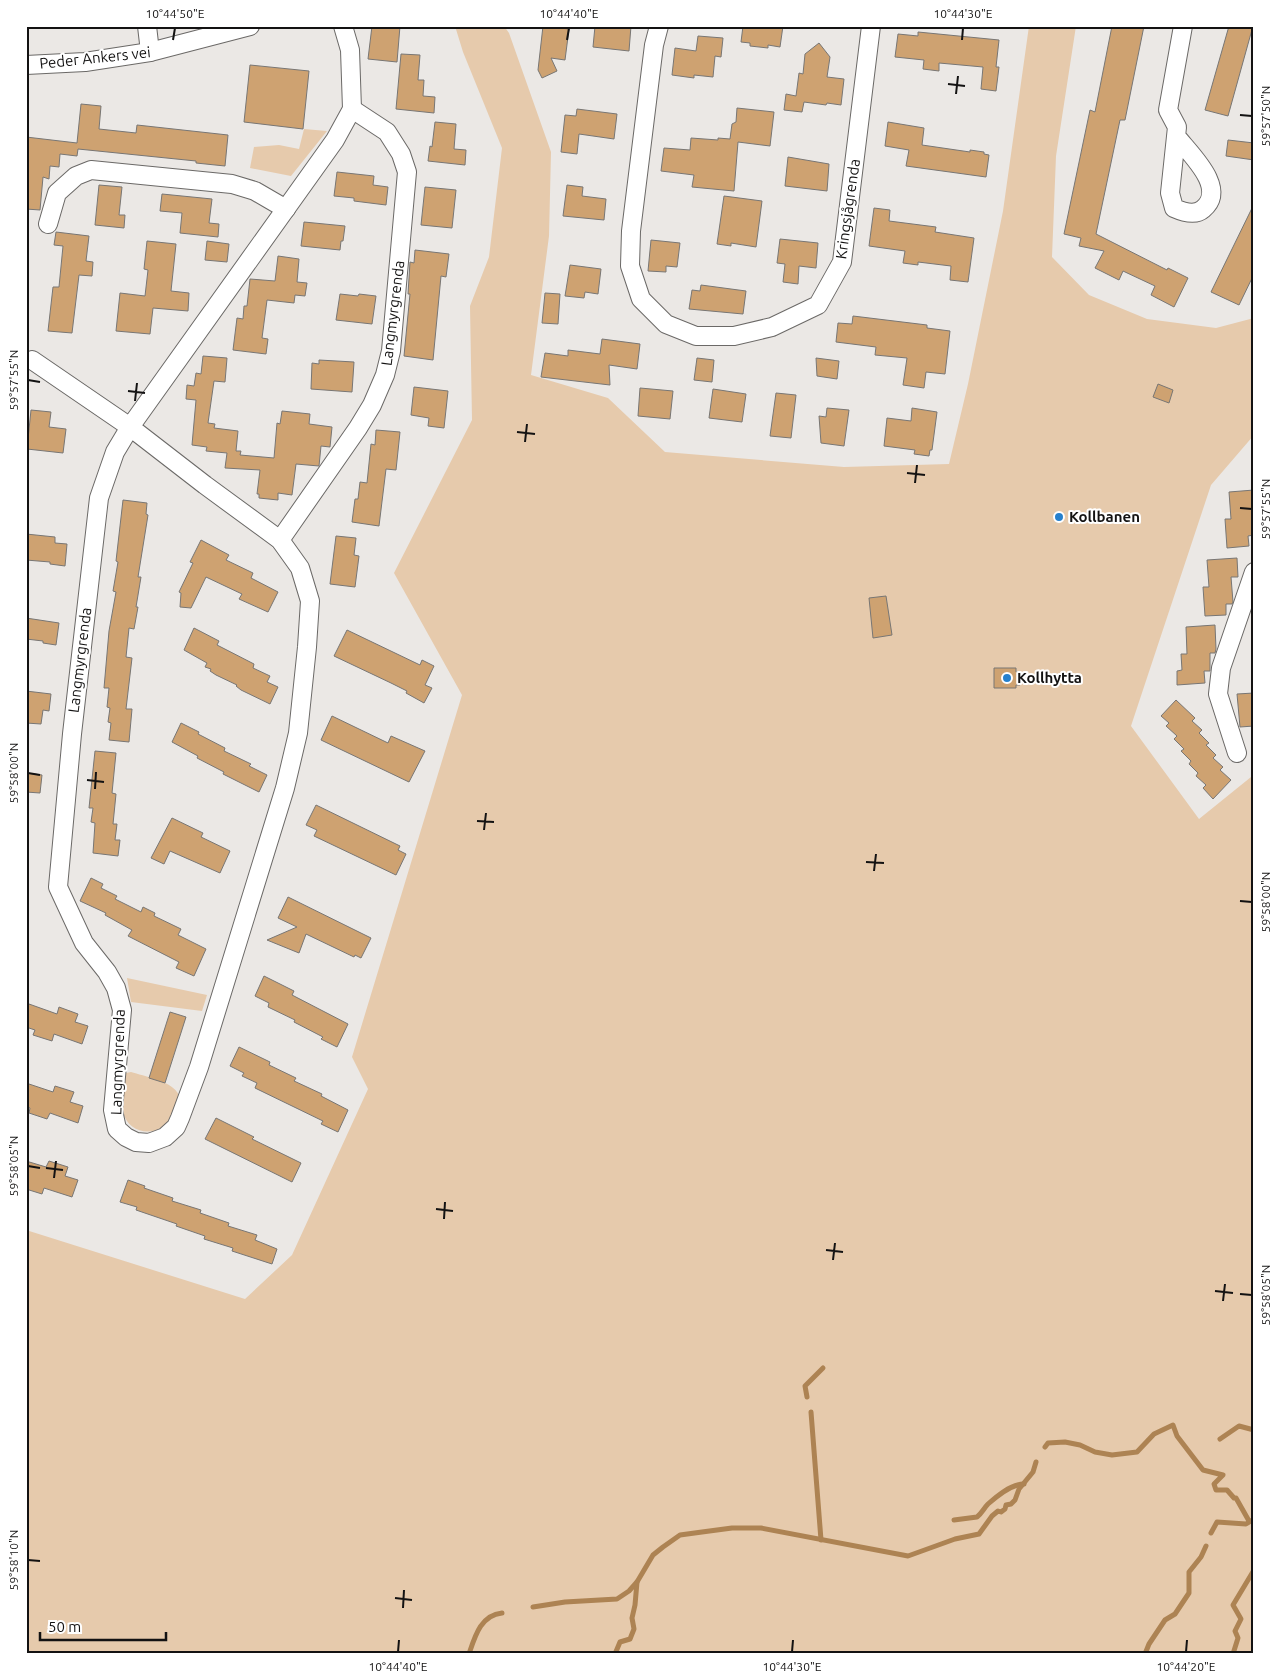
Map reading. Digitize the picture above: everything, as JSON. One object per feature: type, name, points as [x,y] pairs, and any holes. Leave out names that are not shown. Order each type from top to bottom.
[{"type":"street","points":[[147,26],[150,52]]},
{"type":"street","name":"Peder Ankers vei","points":[[26,65],[85,62],[150,52],[250,26]]},
{"type":"street","points":[[343,26],[350,50],[352,109]]},
{"type":"street","name":"Kringsjågrenda","points":[[659,26],[654,45],[631,230],[630,266],[640,299],[666,324],[696,336],[734,336],[772,326],[818,305],[842,262],[871,26]]},
{"type":"street","points":[[1176,136],[1177,127],[1168,110],[1183,26]]},
{"type":"street","name":"Langmyrgrenda","points":[[32,360],[130,428],[205,486],[280,540],[300,568],[310,601],[298,733],[285,788],[199,1067],[176,1127],[158,1141],[149,1144],[136,1142],[126,1137],[117,1129],[112,1110],[122,1010],[116,988],[107,972],[84,943],[58,887],[72,734],[99,498],[115,452],[130,428],[335,140],[352,109],[387,132],[401,154],[406,172],[391,351],[385,375],[372,405],[280,540]]},
{"type":"street","points":[[48,224],[56,193],[76,176],[91,170],[232,184],[255,191],[286,209]]},
{"type":"street","points":[[1237,753],[1218,694],[1221,668],[1254,572]]},
{"type":"shaded area","points":[[455,26],[504,26],[509,33],[551,152],[549,236],[531,375],[608,398],[665,452],[844,467],[949,464],[968,384],[1003,211],[1029,26],[1076,26],[1056,156],[1052,257],[1089,295],[1147,319],[1216,328],[1254,318],[1254,435],[1211,485],[1131,726],[1199,819],[1251,777],[1254,778],[1254,1654],[26,1654],[26,1230],[245,1299],[292,1255],[368,1089],[352,1057],[462,695],[394,573],[472,420],[470,306],[489,257],[502,148],[463,52]]},
{"type":"shaded area","points":[[304,129],[327,131],[291,176],[250,168],[254,147],[279,145],[299,149]]},
{"type":"shaded area","points":[[127,978],[207,995],[202,1011],[131,1002]]},
{"type":"shaded area","points":[[131,1072],[163,1082],[174,1088],[178,1093],[173,1113],[163,1127],[151,1131],[139,1130],[133,1127],[125,1118],[122,1107],[123,1092],[126,1073]]},
{"type":"building","points":[[372,26],[400,26],[397,62],[368,59]]},
{"type":"building","points":[[543,26],[569,29],[565,60],[551,58],[557,71],[542,78],[538,70]]},
{"type":"building","points":[[595,26],[631,26],[629,51],[593,47]]},
{"type":"building","points":[[743,26],[783,26],[780,47],[768,45],[768,48],[750,46],[750,43],[741,42]]},
{"type":"building","points":[[1112,26],[1144,26],[1125,120],[1120,120],[1096,234],[1167,270],[1168,268],[1188,278],[1174,307],[1151,295],[1155,286],[1123,271],[1119,280],[1095,268],[1104,251],[1079,246],[1081,238],[1064,234],[1090,110],[1095,112]]},
{"type":"building","points":[[1229,26],[1253,26],[1228,116],[1205,110]]},
{"type":"building","points":[[918,32],[999,40],[996,67],[999,67],[996,91],[981,89],[983,67],[939,63],[939,71],[923,69],[924,60],[895,57],[898,34],[918,36]]},
{"type":"building","points":[[698,36],[723,38],[721,57],[715,56],[713,77],[694,75],[694,78],[672,75],[675,48],[696,51]]},
{"type":"building","points":[[819,43],[830,57],[827,77],[844,79],[841,105],[804,102],[802,112],[784,110],[786,94],[796,96],[799,73],[803,74],[805,54]]},
{"type":"building","points":[[401,54],[420,55],[418,80],[424,80],[423,96],[435,97],[434,113],[396,109]]},
{"type":"building","points":[[250,65],[309,71],[303,129],[244,122]]},
{"type":"building","points":[[81,104],[101,106],[99,129],[136,133],[137,125],[228,135],[225,166],[196,163],[196,161],[78,149],[77,156],[60,154],[59,167],[50,166],[49,179],[43,177],[40,210],[26,209],[28,173],[26,172],[26,137],[77,143]]},
{"type":"building","points":[[737,108],[774,112],[770,146],[738,142],[734,191],[692,187],[694,175],[661,171],[664,148],[690,150],[691,138],[730,139],[732,124],[736,122]]},
{"type":"building","points":[[577,109],[617,114],[614,139],[579,134],[577,154],[561,152],[565,115],[576,116]]},
{"type":"building","points":[[435,122],[456,124],[454,149],[466,150],[465,165],[428,161]]},
{"type":"building","points":[[888,122],[924,128],[922,145],[970,152],[970,150],[984,152],[984,154],[989,155],[986,177],[906,166],[909,150],[885,146]]},
{"type":"building","points":[[1228,140],[1254,143],[1254,160],[1226,156]]},
{"type":"building","points":[[788,157],[829,164],[827,191],[785,186]]},
{"type":"building","points":[[337,172],[374,176],[373,185],[388,187],[386,205],[354,201],[354,198],[334,196]]},
{"type":"building","points":[[99,185],[122,187],[119,215],[125,215],[124,228],[95,225]]},
{"type":"building","points":[[567,185],[583,187],[582,196],[606,199],[604,220],[563,216]]},
{"type":"building","points":[[425,187],[456,190],[452,228],[421,225]]},
{"type":"building","points":[[162,194],[212,199],[209,223],[219,224],[218,237],[180,233],[182,213],[160,211]]},
{"type":"building","points":[[724,196],[762,201],[756,247],[731,243],[731,246],[717,244]]},
{"type":"building","points":[[1254,204],[1254,274],[1239,305],[1211,292]]},
{"type":"building","points":[[874,208],[890,210],[889,221],[936,227],[935,232],[974,238],[968,282],[950,280],[951,266],[918,262],[918,265],[903,263],[905,251],[869,246]]},
{"type":"building","points":[[304,222],[345,226],[340,250],[301,246]]},
{"type":"building","points":[[56,232],[89,236],[86,261],[93,262],[92,276],[79,275],[72,333],[48,331],[53,287],[59,287],[63,246],[54,245]]},
{"type":"building","points":[[780,239],[818,243],[816,268],[799,266],[798,284],[783,282],[785,264],[777,263]]},
{"type":"building","points":[[651,240],[680,243],[677,267],[666,266],[666,272],[648,271]]},
{"type":"building","points":[[147,241],[176,244],[171,291],[189,293],[188,311],[153,308],[150,334],[116,331],[120,293],[145,296],[148,270],[144,269]]},
{"type":"building","points":[[207,241],[229,244],[227,262],[205,260]]},
{"type":"building","points":[[415,250],[449,254],[446,277],[441,276],[433,360],[404,356],[410,294],[408,294],[410,262],[414,263]]},
{"type":"building","points":[[278,256],[299,259],[297,282],[307,283],[305,296],[295,295],[294,303],[267,300],[262,338],[268,339],[266,354],[233,350],[237,318],[243,319],[244,306],[247,306],[250,279],[275,281]]},
{"type":"building","points":[[570,265],[601,269],[598,294],[585,292],[584,298],[565,296]]},
{"type":"building","points":[[701,285],[746,291],[743,314],[689,309],[692,290],[700,291]]},
{"type":"building","points":[[545,293],[560,294],[558,324],[542,323]]},
{"type":"building","points":[[340,294],[376,296],[372,324],[336,320]]},
{"type":"building","points":[[853,316],[927,325],[927,328],[950,331],[945,374],[926,372],[924,388],[903,385],[907,358],[875,355],[876,347],[836,342],[838,323],[852,324]]},
{"type":"building","points":[[602,339],[640,344],[637,369],[609,365],[610,385],[541,377],[545,353],[568,356],[568,350],[600,354]]},
{"type":"building","points":[[203,356],[227,358],[225,382],[214,381],[208,423],[215,424],[214,428],[238,431],[236,451],[241,451],[240,455],[274,458],[277,423],[280,424],[282,411],[310,414],[309,424],[332,427],[330,447],[321,446],[319,466],[296,464],[292,495],[278,493],[278,500],[259,498],[259,494],[257,494],[260,470],[225,468],[227,453],[206,451],[207,447],[192,445],[196,400],[186,399],[187,385],[194,386],[196,373],[201,374]]},
{"type":"building","points":[[697,358],[714,360],[712,382],[694,380]]},
{"type":"building","points":[[816,358],[839,361],[837,379],[817,376]]},
{"type":"building","points":[[319,360],[354,362],[352,392],[311,389],[312,363],[319,364]]},
{"type":"building","points":[[1158,384],[1173,390],[1169,403],[1153,397]]},
{"type":"building","points":[[414,387],[448,391],[444,428],[428,426],[429,418],[411,415]]},
{"type":"building","points":[[640,388],[673,391],[670,419],[638,416]]},
{"type":"building","points":[[713,389],[746,394],[742,422],[709,418]]},
{"type":"building","points":[[776,393],[796,395],[791,438],[770,436]]},
{"type":"building","points":[[827,408],[849,410],[844,446],[821,443],[819,416],[826,417]]},
{"type":"building","points":[[912,408],[937,412],[932,450],[930,450],[929,456],[914,454],[915,450],[884,446],[887,418],[911,421]]},
{"type":"building","points":[[31,410],[51,412],[49,427],[66,429],[63,453],[27,449]]},
{"type":"building","points":[[376,430],[400,432],[396,470],[386,469],[379,526],[352,522],[355,499],[358,499],[360,482],[367,483],[371,444],[375,445]]},
{"type":"building","points":[[1254,490],[1254,535],[1248,536],[1249,546],[1227,548],[1225,519],[1231,519],[1229,492]]},
{"type":"building","points":[[123,500],[147,503],[146,514],[148,515],[138,577],[141,577],[136,607],[138,607],[134,629],[129,628],[126,657],[132,658],[126,709],[132,709],[129,742],[109,740],[111,723],[108,722],[110,708],[107,707],[109,688],[104,688],[109,631],[116,592],[113,591],[118,562],[116,561]]},
{"type":"building","points":[[26,534],[55,537],[55,543],[67,544],[65,566],[50,564],[50,562],[26,560]]},
{"type":"building","points":[[336,536],[356,538],[354,555],[359,556],[355,587],[330,584]]},
{"type":"building","points":[[201,540],[229,555],[226,560],[253,573],[251,578],[278,592],[268,612],[239,599],[242,594],[206,577],[191,608],[180,607],[181,593],[179,592],[193,563],[190,562]]},
{"type":"building","points":[[1237,558],[1238,577],[1231,577],[1233,602],[1232,604],[1226,604],[1226,615],[1205,616],[1203,587],[1209,587],[1207,560]]},
{"type":"building","points":[[886,596],[892,635],[873,638],[869,598]]},
{"type":"building","points":[[26,618],[59,623],[56,645],[26,639]]},
{"type":"building","points":[[1215,625],[1216,649],[1215,653],[1210,653],[1210,671],[1204,671],[1205,683],[1177,685],[1177,671],[1182,670],[1181,654],[1187,654],[1186,627]]},
{"type":"building","points":[[194,628],[219,641],[217,645],[254,664],[253,668],[270,676],[267,682],[278,687],[270,704],[216,675],[210,671],[211,669],[205,667],[207,663],[184,650]]},
{"type":"building","points":[[347,630],[420,665],[422,660],[434,666],[425,685],[432,688],[424,703],[406,693],[407,691],[334,656]]},
{"type":"building","name":"Kollhytta","points":[[994,668],[1016,668],[1016,672],[1020,672],[1020,685],[1016,685],[1016,688],[994,688]]},
{"type":"building","points":[[26,691],[51,694],[49,711],[43,710],[41,724],[26,723]]},
{"type":"building","points":[[1254,693],[1254,726],[1240,727],[1237,694]]},
{"type":"building","points":[[1176,700],[1195,718],[1192,721],[1202,730],[1199,733],[1209,743],[1206,745],[1216,755],[1213,758],[1223,767],[1220,770],[1231,780],[1213,799],[1203,788],[1206,785],[1196,776],[1198,773],[1189,764],[1191,761],[1181,751],[1184,749],[1174,739],[1177,736],[1166,726],[1169,723],[1161,716]]},
{"type":"building","points":[[332,716],[388,743],[391,736],[425,751],[409,782],[321,740]]},
{"type":"building","points":[[181,723],[225,748],[224,751],[251,764],[249,766],[267,775],[259,792],[223,774],[224,772],[172,742]]},
{"type":"building","points":[[95,751],[116,753],[112,793],[116,794],[113,824],[117,824],[115,840],[120,840],[118,856],[93,853],[95,823],[91,822],[93,808],[89,808]]},
{"type":"building","points":[[26,773],[42,775],[40,793],[26,792]]},
{"type":"building","points":[[316,805],[400,846],[398,850],[406,854],[396,875],[314,836],[317,830],[306,825]]},
{"type":"building","points":[[172,818],[203,833],[201,837],[230,851],[220,873],[170,851],[164,864],[151,858]]},
{"type":"building","points":[[91,878],[103,884],[101,888],[117,896],[115,899],[141,912],[143,907],[155,913],[154,916],[181,929],[178,935],[206,949],[194,976],[176,968],[179,962],[128,936],[132,930],[105,915],[106,913],[80,901]]},
{"type":"building","points":[[288,897],[371,938],[361,958],[355,955],[354,957],[306,934],[299,953],[267,940],[297,927],[278,918]]},
{"type":"building","points":[[264,976],[294,991],[292,995],[348,1024],[337,1047],[321,1039],[323,1037],[294,1022],[295,1020],[268,1007],[269,1003],[255,996]]},
{"type":"building","points":[[29,1004],[57,1014],[59,1007],[78,1014],[75,1022],[88,1026],[82,1044],[54,1034],[52,1041],[33,1035],[35,1030],[26,1027],[26,1011]]},
{"type":"building","points":[[170,1012],[186,1017],[165,1083],[149,1078]]},
{"type":"building","points":[[239,1047],[270,1062],[269,1065],[296,1078],[294,1081],[322,1094],[321,1096],[348,1110],[338,1132],[321,1124],[323,1121],[255,1088],[257,1083],[242,1076],[244,1073],[230,1066]]},
{"type":"building","points":[[26,1083],[53,1092],[55,1086],[74,1092],[70,1102],[83,1106],[78,1123],[50,1113],[47,1119],[29,1113],[30,1108],[26,1106]]},
{"type":"building","points":[[216,1118],[254,1137],[252,1139],[301,1163],[292,1182],[205,1139]]},
{"type":"building","points":[[26,1161],[46,1167],[49,1161],[68,1167],[65,1176],[78,1180],[72,1197],[44,1188],[42,1194],[26,1189]]},
{"type":"building","points":[[128,1180],[173,1198],[172,1201],[201,1210],[200,1213],[229,1223],[228,1226],[257,1235],[255,1240],[277,1249],[272,1264],[232,1251],[233,1248],[204,1239],[205,1236],[136,1210],[137,1207],[120,1202]]},
{"type":"waterway","points":[[807,1397],[805,1386],[823,1368]]},
{"type":"waterway","points":[[811,1412],[821,1540]]},
{"type":"waterway","points":[[1045,1447],[1048,1443],[1065,1442],[1080,1445],[1095,1452],[1112,1455],[1137,1452],[1154,1434],[1173,1425],[1177,1436],[1203,1470],[1223,1475],[1214,1484],[1216,1490],[1227,1490],[1236,1498],[1249,1521]]},
{"type":"waterway","points":[[1220,1439],[1239,1426],[1254,1430]]},
{"type":"waterway","points":[[533,1607],[565,1602],[617,1599],[629,1591],[637,1582],[653,1555],[663,1547],[680,1535],[702,1532],[732,1528],[761,1528],[908,1556],[955,1539],[979,1534],[992,1516],[998,1511],[1001,1512],[1005,1509],[1006,1505],[1011,1504],[1015,1500],[1019,1489],[1033,1472],[1036,1462]]},
{"type":"waterway","points":[[954,1520],[977,1517],[1000,1494],[1009,1488],[1024,1484]]},
{"type":"waterway","points":[[1211,1533],[1217,1522],[1246,1524],[1254,1519]]},
{"type":"waterway","points":[[1145,1654],[1149,1644],[1165,1620],[1175,1614],[1189,1593],[1189,1572],[1201,1557],[1206,1546]]},
{"type":"waterway","points":[[1233,1654],[1238,1638],[1235,1631],[1241,1619],[1233,1605],[1254,1570]]},
{"type":"waterway","points":[[615,1654],[620,1642],[630,1639],[634,1629],[632,1618],[637,1582]]},
{"type":"waterway","points":[[469,1654],[484,1622],[502,1613]]},
{"type":"place","name":"Kollbanen","points":[[1059,517]]},
{"type":"place","name":"Kollhytta","points":[[1007,678]]}]
